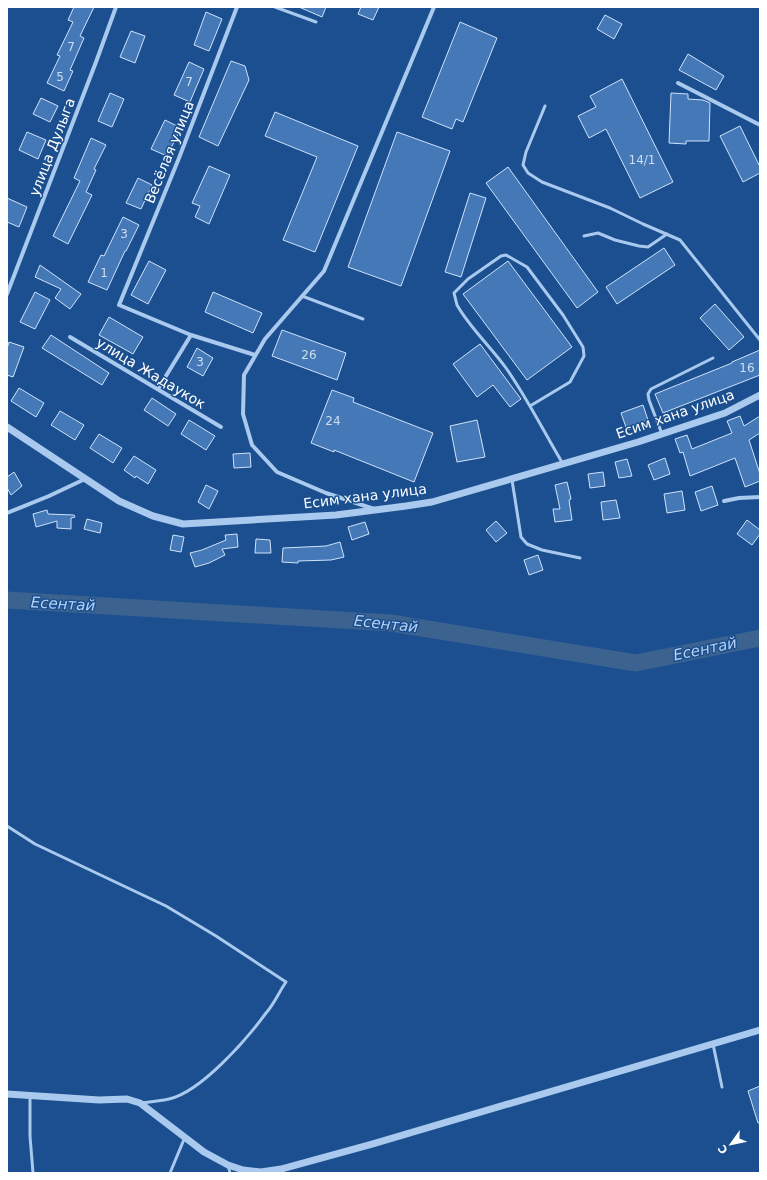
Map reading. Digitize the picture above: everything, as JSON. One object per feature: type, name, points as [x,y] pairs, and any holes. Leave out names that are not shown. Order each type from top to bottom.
[{"type":"street","name":"улица Дулыга","points":[[7,294],[116,7]]},
{"type":"street","name":"Весёлая улица","points":[[192,335],[118,305],[179,158],[237,7]]},
{"type":"street","points":[[377,510],[326,493],[277,472],[252,445],[244,414],[244,375],[265,339],[324,271],[434,7]]},
{"type":"street","points":[[678,83],[760,125]]},
{"type":"street","points":[[158,390],[192,335],[255,355]]},
{"type":"street","name":"улица Жадаукок","points":[[70,337],[221,427]]},
{"type":"street","name":"Есим хана улица","points":[[7,427],[119,501],[152,516],[183,524],[336,515],[432,502],[662,434],[725,413],[760,395]]},
{"type":"street","points":[[7,513],[85,479]]},
{"type":"street","points":[[724,501],[739,498],[760,497]]},
{"type":"street","points":[[7,1094],[99,1100],[127,1099],[140,1103],[204,1152],[228,1165],[243,1170],[261,1172],[281,1169],[760,1030]]},
{"type":"lane","points":[[275,7],[316,22]]},
{"type":"lane","points":[[545,106],[526,152],[522,166],[528,173],[542,182],[610,208],[680,240],[760,340]]},
{"type":"lane","points":[[584,236],[598,233],[615,240],[648,247],[666,234]]},
{"type":"lane","points":[[530,406],[570,382],[584,356],[583,347],[563,315],[527,267],[506,255],[501,256],[468,279],[454,293],[457,305],[505,366],[563,464]]},
{"type":"lane","points":[[302,296],[363,320]]},
{"type":"lane","points":[[662,434],[648,394],[651,390],[713,358]]},
{"type":"lane","points":[[512,479],[521,537],[527,544],[542,550],[580,558]]},
{"type":"lane","points":[[7,826],[35,844],[166,906],[216,936],[286,982],[267,1012],[238,1048],[209,1075],[187,1091],[170,1099],[140,1103]]},
{"type":"lane","points":[[713,1044],[722,1087]]},
{"type":"lane","points":[[30,1095],[30,1136],[33,1173]]},
{"type":"lane","points":[[170,1173],[185,1137]]},
{"type":"lane","points":[[228,1165],[230,1173]]},
{"type":"building","points":[[74,7],[94,7],[80,36],[84,38],[70,70],[73,71],[64,91],[47,83],[60,56],[57,55],[73,22],[68,20]]},
{"type":"building","points":[[299,7],[326,7],[322,17]]},
{"type":"building","points":[[361,7],[379,7],[373,20],[358,14]]},
{"type":"building","points":[[206,12],[222,19],[209,51],[194,45]]},
{"type":"building","points":[[605,15],[622,24],[614,39],[597,29]]},
{"type":"building","points":[[460,22],[497,38],[463,122],[456,119],[452,129],[422,117]]},
{"type":"building","points":[[131,31],[145,36],[135,63],[120,57]]},
{"type":"building","points":[[688,54],[724,76],[716,90],[679,70]]},
{"type":"building","points":[[231,61],[245,66],[249,80],[218,146],[199,137]]},
{"type":"building","points":[[189,62],[204,69],[190,102],[174,95]]},
{"type":"building","points":[[622,79],[673,182],[640,198],[606,129],[589,138],[578,116],[596,107],[590,96]]},
{"type":"building","points":[[110,93],[124,99],[112,127],[98,121]]},
{"type":"building","points":[[671,93],[688,94],[688,99],[703,100],[710,103],[709,141],[686,141],[686,144],[669,143]]},
{"type":"building","points":[[41,98],[58,106],[50,122],[33,114]]},
{"type":"building","points":[[275,112],[358,146],[315,252],[283,240],[317,157],[265,136]]},
{"type":"building","points":[[165,120],[181,128],[167,156],[151,149]]},
{"type":"building","points":[[740,126],[760,167],[760,173],[743,182],[720,136]]},
{"type":"building","points":[[27,132],[46,140],[38,159],[19,150]]},
{"type":"building","points":[[397,132],[450,151],[401,286],[348,267]]},
{"type":"building","points":[[91,138],[106,145],[94,169],[96,170],[86,192],[92,195],[68,244],[53,236],[80,181],[74,178]]},
{"type":"building","points":[[209,166],[230,175],[209,224],[195,217],[200,206],[192,203]]},
{"type":"building","points":[[508,167],[598,292],[577,308],[486,183]]},
{"type":"building","points":[[138,178],[152,185],[141,209],[126,203]]},
{"type":"building","points":[[470,193],[486,198],[461,277],[445,272]]},
{"type":"building","points":[[7,198],[27,207],[19,227],[7,222]]},
{"type":"building","points":[[123,217],[139,225],[107,290],[88,282],[101,255],[104,256]]},
{"type":"building","points":[[664,248],[675,265],[617,304],[606,287]]},
{"type":"building","points":[[149,261],[166,270],[148,304],[131,295]]},
{"type":"building","points":[[508,261],[572,347],[527,380],[463,294]]},
{"type":"building","points":[[40,265],[81,294],[70,309],[55,298],[61,289],[35,277]]},
{"type":"building","points":[[35,292],[50,300],[35,329],[20,322]]},
{"type":"building","points":[[213,292],[262,313],[253,333],[205,312]]},
{"type":"building","points":[[715,304],[744,337],[729,350],[700,318]]},
{"type":"building","points":[[109,317],[143,337],[133,354],[99,335]]},
{"type":"building","points":[[282,330],[346,353],[337,380],[272,356]]},
{"type":"building","points":[[51,335],[109,373],[102,385],[42,348]]},
{"type":"building","points":[[9,342],[24,347],[13,377],[7,375],[7,349]]},
{"type":"building","points":[[480,344],[521,399],[510,407],[493,385],[477,397],[453,364]]},
{"type":"building","points":[[197,348],[213,358],[203,376],[187,367]]},
{"type":"building","points":[[760,350],[760,375],[663,413],[655,394]]},
{"type":"building","points":[[19,388],[44,403],[36,417],[11,401]]},
{"type":"building","points":[[332,390],[354,398],[353,402],[433,433],[414,482],[334,450],[334,452],[311,443]]},
{"type":"building","points":[[152,398],[176,414],[168,426],[144,410]]},
{"type":"building","points":[[643,405],[649,423],[627,430],[621,413]]},
{"type":"building","points":[[60,411],[84,425],[75,440],[51,425]]},
{"type":"building","points":[[740,416],[744,426],[760,416],[760,433],[749,440],[760,474],[760,481],[745,487],[735,458],[690,476],[683,452],[680,453],[675,439],[687,435],[692,449],[732,433],[727,421]]},
{"type":"building","points":[[189,420],[215,436],[206,450],[181,434]]},
{"type":"building","points":[[477,420],[485,457],[457,462],[450,426]]},
{"type":"building","points":[[99,434],[122,448],[113,463],[90,448]]},
{"type":"building","points":[[250,453],[251,467],[234,468],[233,454]]},
{"type":"building","points":[[134,456],[156,470],[148,484],[136,476],[135,478],[124,470]]},
{"type":"building","points":[[665,458],[670,474],[654,480],[648,465]]},
{"type":"building","points":[[627,459],[632,476],[619,478],[615,462]]},
{"type":"building","points":[[14,472],[22,486],[11,495],[7,488],[7,477]]},
{"type":"building","points":[[603,472],[605,486],[590,488],[588,474]]},
{"type":"building","points":[[567,482],[571,499],[569,500],[572,520],[555,522],[553,509],[560,509],[555,485]]},
{"type":"building","points":[[206,485],[218,491],[209,509],[198,502]]},
{"type":"building","points":[[712,486],[718,505],[701,511],[695,492]]},
{"type":"building","points":[[682,491],[685,510],[667,513],[664,494]]},
{"type":"building","points":[[616,500],[620,518],[603,520],[601,502]]},
{"type":"building","points":[[47,510],[48,514],[74,515],[75,517],[71,518],[71,529],[57,528],[57,521],[36,527],[33,514]]},
{"type":"building","points":[[87,519],[102,523],[100,533],[84,529]]},
{"type":"building","points":[[747,520],[760,530],[760,534],[752,545],[737,534]]},
{"type":"building","points":[[496,521],[507,533],[496,542],[486,530]]},
{"type":"building","points":[[365,522],[369,534],[352,540],[348,527]]},
{"type":"building","points":[[237,534],[238,547],[222,549],[225,555],[209,563],[195,567],[190,553],[202,550],[226,540],[225,535]]},
{"type":"building","points":[[173,535],[184,537],[181,552],[170,550]]},
{"type":"building","points":[[256,539],[270,540],[271,553],[255,553]]},
{"type":"building","points":[[340,542],[344,557],[331,560],[298,561],[298,563],[282,562],[283,548],[326,546]]},
{"type":"building","points":[[538,555],[543,570],[529,575],[524,560]]},
{"type":"building","points":[[760,1086],[760,1123],[758,1123],[748,1091]]},
{"type":"waterway","name":"Есентай","points":[[7,600],[391,623],[636,663],[760,638]]}]
